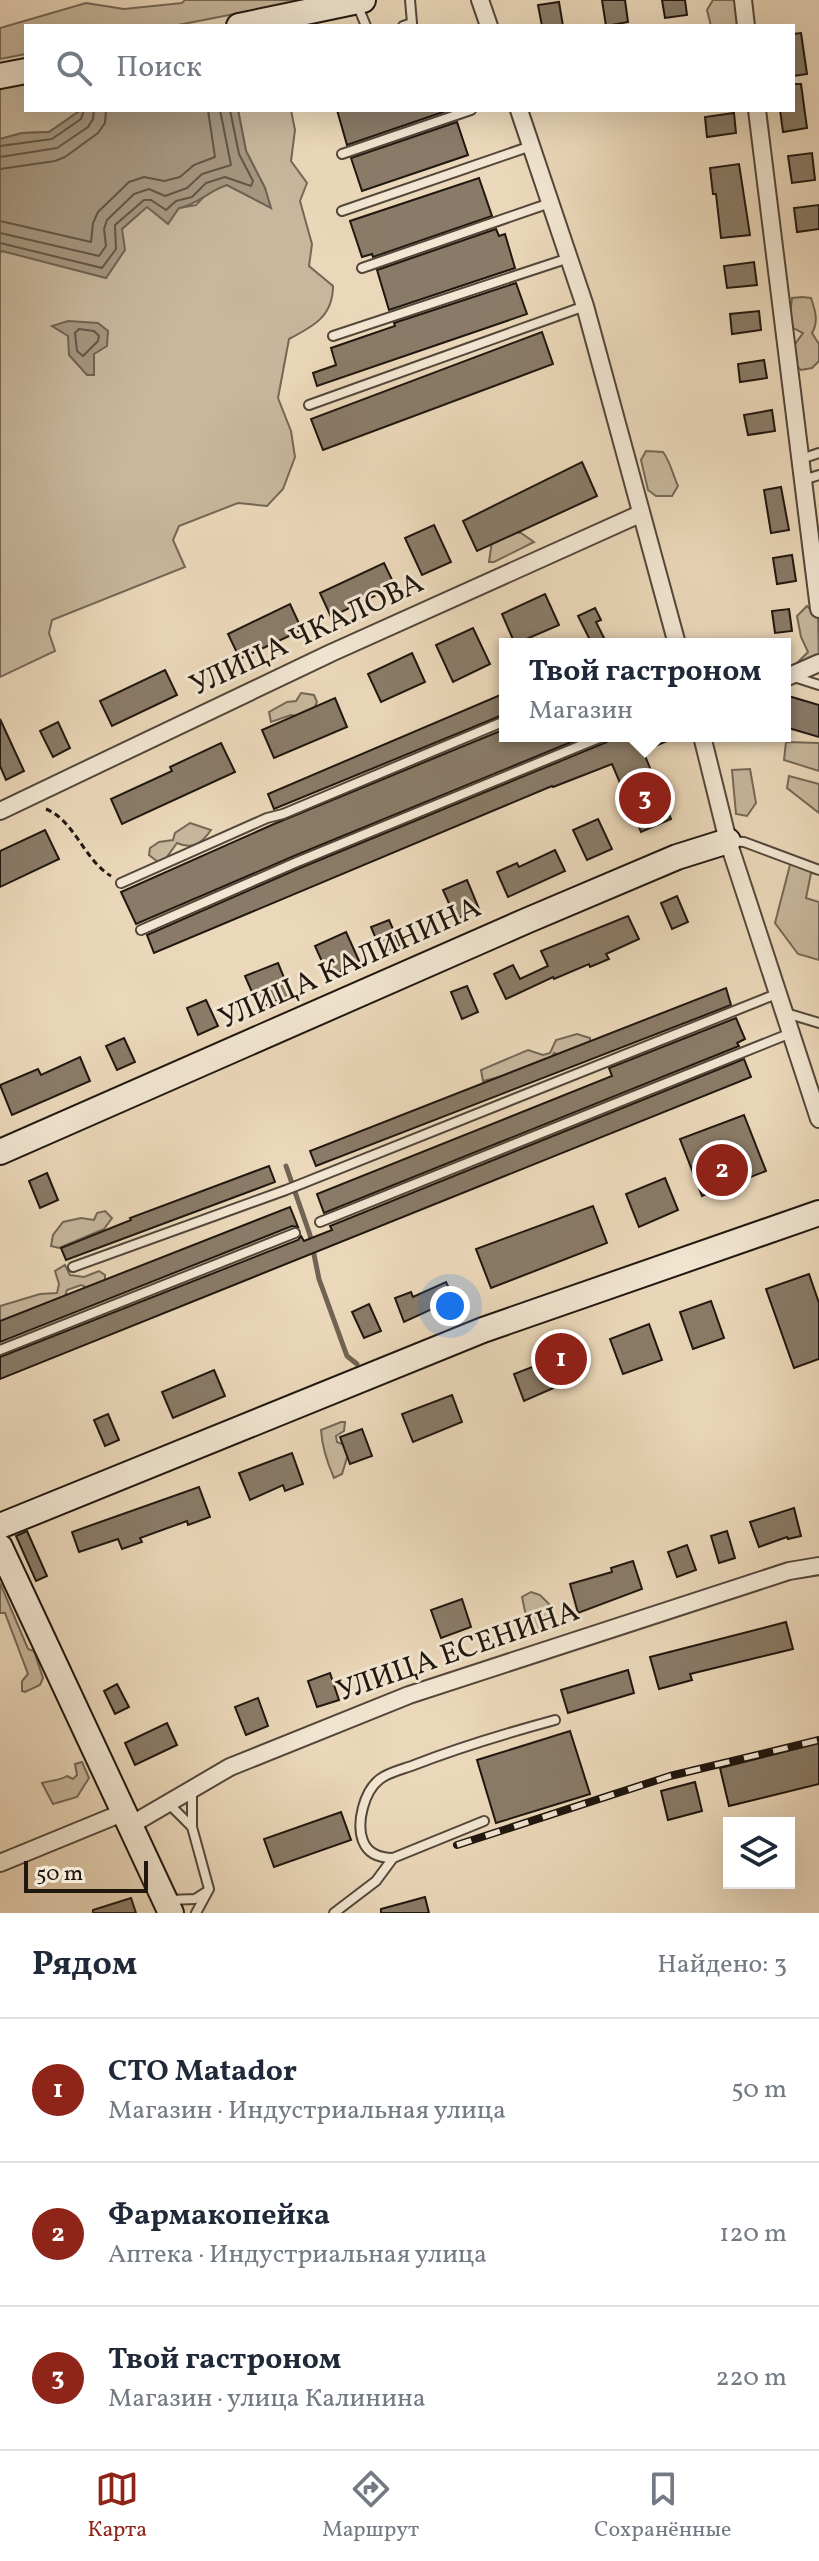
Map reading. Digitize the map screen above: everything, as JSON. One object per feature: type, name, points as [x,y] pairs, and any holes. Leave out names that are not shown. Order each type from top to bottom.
[{"type":"street","points":[[480,0],[488,24]]},
{"type":"street","points":[[743,0],[746,24]]},
{"type":"street","points":[[249,24],[360,1]]},
{"type":"street","points":[[0,76],[24,71]]},
{"type":"street","points":[[520,112],[585,306],[675,638]]},
{"type":"street","points":[[757,112],[800,459],[811,478],[819,609]]},
{"type":"street","name":"УЛИЦА ЧКАЛОВА","points":[[0,811],[331,653],[640,514]]},
{"type":"street","points":[[791,675],[819,663]]},
{"type":"street","points":[[703,742],[728,841],[819,1119]]},
{"type":"street","name":"УЛИЦА КАЛИНИНА","points":[[0,1152],[511,927],[675,851],[728,841]]},
{"type":"street","points":[[0,1526],[483,1330],[819,1213]]},
{"type":"street","points":[[0,1547],[169,1907]]},
{"type":"street","name":"УЛИЦА ЕСЕНИНА","points":[[0,1863],[169,1804],[230,1767],[409,1695],[789,1571],[819,1566]]},
{"type":"lane","points":[[409,24],[412,23],[410,0]]},
{"type":"lane","points":[[360,1],[366,24]]},
{"type":"lane","points":[[342,154],[465,112]]},
{"type":"lane","points":[[342,211],[531,146]]},
{"type":"lane","points":[[362,268],[550,203]]},
{"type":"lane","points":[[333,336],[569,258]]},
{"type":"lane","points":[[309,405],[585,306]]},
{"type":"lane","points":[[800,459],[819,453]]},
{"type":"lane","points":[[791,678],[819,685]]},
{"type":"lane","points":[[121,883],[267,818],[499,724]]},
{"type":"lane","points":[[141,930],[589,742]]},
{"type":"lane","points":[[728,841],[744,842],[819,870]]},
{"type":"lane","points":[[73,1267],[300,1185],[779,993]]},
{"type":"lane","points":[[785,1013],[819,1023]]},
{"type":"lane","points":[[320,1222],[792,1033]]},
{"type":"lane","points":[[0,1350],[295,1233]]},
{"type":"lane","points":[[484,1821],[393,1858],[370,1852],[360,1828],[367,1796],[380,1779],[461,1746],[555,1720]]},
{"type":"lane","points":[[192,1791],[192,1827],[209,1889],[196,1913]]},
{"type":"lane","points":[[169,1804],[192,1827]]},
{"type":"lane","points":[[334,1913],[376,1881],[393,1858]]},
{"type":"lane","points":[[169,1907],[195,1899],[209,1889]]},
{"type":"path","points":[[21,801],[56,813],[97,868],[121,883]]},
{"type":"shaded area","points":[[185,0],[306,0],[183,24],[24,24],[24,54],[0,59],[0,28],[86,3],[124,9],[182,3]]},
{"type":"shaded area","points":[[713,0],[740,0],[739,24],[710,24],[707,10]]},
{"type":"shaded area","points":[[24,82],[24,112],[78,112],[49,132],[22,133],[0,139],[0,87]]},
{"type":"shaded area","points":[[238,112],[291,112],[295,130],[291,161],[307,183],[300,201],[312,244],[309,266],[333,286],[326,313],[289,339],[278,398],[291,431],[295,457],[283,489],[267,506],[238,503],[179,526],[173,540],[185,567],[52,620],[49,633],[55,651],[0,677],[0,253],[122,229],[147,206],[179,208],[196,205],[210,190],[227,185],[270,207],[265,188],[246,151]]},
{"type":"shaded area","points":[[792,298],[811,298],[814,307],[816,320],[812,333],[819,344],[819,361],[812,368],[801,370],[793,363],[790,351],[803,333],[789,326]]},
{"type":"shaded area","points":[[646,451],[663,452],[670,464],[678,486],[672,496],[656,496],[648,490],[641,460]]},
{"type":"shaded area","points":[[508,532],[521,533],[534,542],[489,562],[492,541]]},
{"type":"shaded area","points":[[807,606],[818,617],[819,660],[802,664],[798,662],[808,652],[797,616]]},
{"type":"shaded area","points":[[301,693],[314,695],[317,702],[313,711],[303,717],[291,715],[271,722],[269,712],[287,702],[296,701]]},
{"type":"shaded area","points":[[786,742],[819,743],[819,771],[784,760]]},
{"type":"shaded area","points":[[750,769],[756,803],[747,816],[736,814],[732,770]]},
{"type":"shaded area","points":[[789,776],[819,784],[819,813],[787,788]]},
{"type":"shaded area","points":[[190,823],[211,830],[197,844],[188,846],[177,843],[164,861],[158,862],[149,855],[150,848],[159,842],[173,840],[175,833]]},
{"type":"shaded area","points":[[792,857],[819,874],[811,873],[806,898],[819,902],[819,960],[798,954],[775,923]]},
{"type":"shaded area","points":[[577,1034],[590,1038],[590,1045],[563,1056],[554,1053],[548,1065],[483,1081],[481,1070],[528,1050],[543,1055],[550,1053],[556,1040]]},
{"type":"shaded area","points":[[105,1211],[112,1218],[104,1229],[59,1248],[51,1246],[53,1235],[63,1222],[81,1218],[94,1220],[97,1213]]},
{"type":"shaded area","points":[[65,1265],[70,1275],[84,1277],[99,1271],[105,1275],[105,1285],[91,1289],[81,1285],[67,1290],[64,1300],[0,1325],[0,1306],[40,1294],[57,1293],[59,1284],[55,1271]]},
{"type":"shaded area","points":[[345,1422],[344,1431],[336,1436],[337,1442],[347,1446],[349,1451],[342,1474],[334,1478],[325,1454],[321,1430]]},
{"type":"shaded area","points":[[0,1583],[28,1649],[34,1651],[43,1678],[40,1685],[25,1692],[22,1691],[22,1681],[28,1674],[5,1613],[0,1613]]},
{"type":"shaded area","points":[[531,1592],[540,1595],[550,1605],[551,1617],[537,1632],[529,1630],[522,1597]]},
{"type":"shaded area","points":[[82,1762],[89,1778],[77,1797],[53,1804],[42,1783],[67,1776],[73,1779],[77,1775],[75,1764]]},
{"type":"water","points":[[78,112],[238,112],[246,151],[265,188],[271,208],[227,185],[179,208],[168,224],[147,207],[122,229],[125,250],[106,278],[2,251],[0,253],[0,139],[22,133],[49,132]]},
{"type":"water","points":[[68,321],[98,323],[108,331],[107,346],[94,354],[94,375],[87,375],[69,355],[68,336],[52,326]]},
{"type":"building","points":[[602,0],[625,0],[628,22],[606,24]]},
{"type":"building","points":[[662,0],[685,0],[687,15],[665,18]]},
{"type":"building","points":[[559,2],[563,24],[542,24],[538,5]]},
{"type":"building","points":[[801,33],[807,74],[795,76],[795,34]]},
{"type":"building","points":[[795,84],[801,84],[807,128],[783,132],[780,112],[795,112]]},
{"type":"building","points":[[338,112],[443,112],[347,145]]},
{"type":"building","points":[[734,113],[736,133],[707,137],[705,117]]},
{"type":"building","points":[[457,122],[468,155],[362,191],[351,158]]},
{"type":"building","points":[[812,153],[815,180],[792,183],[788,156]]},
{"type":"building","points":[[739,164],[750,235],[721,238],[710,168]]},
{"type":"building","points":[[479,178],[492,216],[373,257],[372,254],[362,257],[350,221]]},
{"type":"building","points":[[819,205],[819,229],[797,232],[794,208]]},
{"type":"building","points":[[496,229],[499,236],[505,234],[515,268],[389,310],[377,270]]},
{"type":"building","points":[[754,262],[757,285],[727,288],[724,266]]},
{"type":"building","points":[[516,283],[527,314],[317,386],[313,373],[336,365],[331,348],[395,326],[394,323]]},
{"type":"building","points":[[759,311],[761,330],[732,334],[730,314]]},
{"type":"building","points":[[542,332],[553,364],[323,450],[311,419]]},
{"type":"building","points":[[764,360],[767,378],[740,382],[738,364]]},
{"type":"building","points":[[772,410],[775,431],[748,435],[744,415]]},
{"type":"building","points":[[582,462],[597,496],[477,551],[463,521]]},
{"type":"building","points":[[781,487],[789,530],[771,533],[764,490]]},
{"type":"building","points":[[434,525],[451,562],[422,575],[405,538]]},
{"type":"building","points":[[792,555],[796,581],[777,584],[773,558]]},
{"type":"building","points":[[384,563],[395,586],[331,617],[320,593]]},
{"type":"building","points":[[545,594],[559,625],[529,638],[512,638],[502,614]]},
{"type":"building","points":[[290,604],[302,630],[240,659],[228,634]]},
{"type":"building","points":[[595,608],[601,620],[596,622],[604,638],[589,638],[578,616]]},
{"type":"building","points":[[789,609],[792,631],[775,633],[772,611]]},
{"type":"building","points":[[473,628],[490,664],[453,682],[436,645]]},
{"type":"building","points":[[412,653],[425,682],[381,702],[368,674]]},
{"type":"building","points":[[165,670],[177,695],[112,726],[100,701]]},
{"type":"building","points":[[499,696],[499,716],[274,809],[268,794]]},
{"type":"building","points":[[791,697],[819,705],[819,737],[791,729]]},
{"type":"building","points":[[335,698],[347,727],[274,758],[262,730]]},
{"type":"building","points":[[0,719],[24,771],[6,780],[0,766]]},
{"type":"building","points":[[58,722],[70,748],[53,757],[40,731]]},
{"type":"building","points":[[499,731],[499,742],[571,742],[136,924],[121,892],[274,824]]},
{"type":"building","points":[[607,742],[665,742],[643,751],[671,819],[641,832],[612,764],[552,786],[154,953],[147,935],[300,868]]},
{"type":"building","points":[[221,743],[235,772],[122,824],[111,799],[172,771],[170,767]]},
{"type":"building","points":[[598,819],[612,849],[587,860],[573,830]]},
{"type":"building","points":[[45,830],[59,859],[0,887],[0,851]]},
{"type":"building","points":[[555,850],[565,871],[508,897],[497,872],[517,863],[519,867]]},
{"type":"building","points":[[467,880],[479,909],[456,919],[443,890]]},
{"type":"building","points":[[677,896],[688,922],[672,929],[661,903]]},
{"type":"building","points":[[628,916],[639,939],[606,954],[609,959],[553,977],[506,999],[494,974],[513,965],[520,979],[548,966],[541,951]]},
{"type":"building","points":[[389,920],[400,945],[382,953],[371,927]]},
{"type":"building","points":[[346,932],[360,963],[329,977],[315,946]]},
{"type":"building","points":[[278,963],[291,995],[259,1008],[245,976]]},
{"type":"building","points":[[467,986],[478,1012],[462,1019],[451,992]]},
{"type":"building","points":[[726,988],[731,1005],[316,1166],[310,1151]]},
{"type":"building","points":[[206,1000],[218,1026],[198,1035],[187,1008]]},
{"type":"building","points":[[736,1018],[745,1039],[737,1043],[739,1046],[324,1213],[317,1194],[612,1076],[609,1068]]},
{"type":"building","points":[[124,1038],[135,1062],[117,1070],[106,1046]]},
{"type":"building","points":[[80,1057],[90,1081],[12,1115],[0,1085],[38,1069],[41,1075]]},
{"type":"building","points":[[744,1059],[751,1077],[0,1379],[0,1357],[298,1240],[301,1236],[304,1241],[332,1230],[330,1226]]},
{"type":"building","points":[[744,1115],[766,1171],[702,1196],[680,1139]]},
{"type":"building","points":[[269,1166],[275,1182],[66,1260],[61,1248],[130,1218]]},
{"type":"building","points":[[47,1173],[58,1200],[40,1208],[29,1181]]},
{"type":"building","points":[[665,1178],[678,1210],[639,1227],[626,1194]]},
{"type":"building","points":[[593,1206],[607,1243],[491,1288],[476,1249]]},
{"type":"building","points":[[290,1207],[298,1227],[292,1226],[0,1342],[0,1321]]},
{"type":"building","points":[[809,1274],[819,1303],[819,1359],[794,1368],[766,1289]]},
{"type":"building","points":[[446,1282],[454,1299],[404,1322],[395,1298],[411,1292],[413,1297]]},
{"type":"building","points":[[711,1301],[724,1338],[693,1349],[680,1312]]},
{"type":"building","points":[[369,1304],[381,1331],[364,1338],[352,1312]]},
{"type":"building","points":[[649,1324],[662,1360],[623,1374],[610,1339]]},
{"type":"building","points":[[571,1352],[581,1376],[524,1401],[514,1374]]},
{"type":"building","points":[[214,1370],[225,1396],[173,1418],[162,1392]]},
{"type":"building","points":[[452,1395],[462,1422],[413,1442],[402,1414]]},
{"type":"building","points":[[108,1414],[119,1440],[105,1446],[94,1420]]},
{"type":"building","points":[[362,1429],[372,1456],[350,1464],[340,1437]]},
{"type":"building","points":[[292,1453],[303,1484],[285,1491],[283,1485],[250,1500],[239,1473]]},
{"type":"building","points":[[199,1487],[210,1517],[188,1525],[187,1521],[140,1538],[142,1542],[122,1549],[118,1539],[79,1552],[72,1532]]},
{"type":"building","points":[[794,1508],[801,1536],[787,1537],[759,1547],[750,1522]]},
{"type":"building","points":[[27,1531],[47,1576],[36,1581],[16,1536]]},
{"type":"building","points":[[727,1531],[735,1558],[719,1563],[711,1536]]},
{"type":"building","points":[[687,1545],[696,1570],[677,1577],[668,1552]]},
{"type":"building","points":[[633,1561],[642,1589],[578,1613],[570,1584],[612,1572],[611,1568]]},
{"type":"building","points":[[462,1599],[471,1627],[441,1638],[431,1610]]},
{"type":"building","points":[[786,1622],[793,1649],[690,1674],[692,1680],[659,1689],[650,1657]]},
{"type":"building","points":[[628,1670],[634,1693],[568,1713],[561,1690]]},
{"type":"building","points":[[330,1673],[339,1700],[317,1707],[308,1681]]},
{"type":"building","points":[[117,1684],[129,1707],[115,1714],[104,1691]]},
{"type":"building","points":[[258,1698],[268,1726],[246,1735],[235,1707]]},
{"type":"building","points":[[167,1723],[177,1745],[135,1765],[125,1743]]},
{"type":"building","points":[[570,1731],[590,1794],[496,1823],[477,1760]]},
{"type":"building","points":[[819,1743],[819,1784],[729,1806],[720,1768]]},
{"type":"building","points":[[695,1782],[702,1811],[668,1820],[661,1791]]},
{"type":"building","points":[[341,1812],[351,1840],[274,1867],[264,1839]]},
{"type":"building","points":[[425,1897],[429,1913],[381,1913],[381,1909]]},
{"type":"building","points":[[131,1898],[136,1913],[93,1913],[93,1910]]},
{"type":"waterway","points":[[286,1166],[310,1235],[319,1279],[347,1356],[357,1364]]},
{"type":"railway","points":[[457,1845],[670,1776],[819,1740]]},
{"type":"place","name":"Твой гастроном","points":[[645,798]]},
{"type":"place","name":"Фармакопейка","points":[[722,1170]]},
{"type":"place","name":"СТО Matador","points":[[561,1359]]}]
